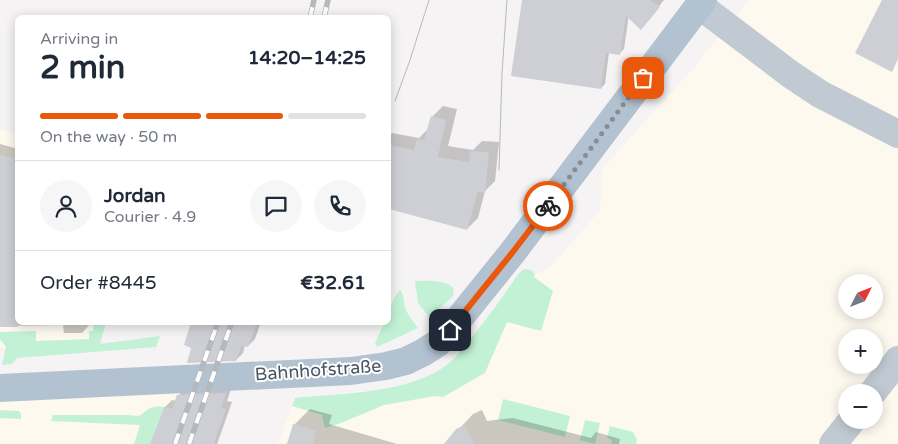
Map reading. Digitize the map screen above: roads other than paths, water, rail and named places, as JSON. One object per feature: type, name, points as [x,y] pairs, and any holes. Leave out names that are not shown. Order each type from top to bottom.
[{"type":"main road","name":"Bahnhofstraße","points":[[0,388],[351,370],[386,366],[406,361],[424,352],[438,343],[450,330],[512,253],[701,2]]},
{"type":"street","points":[[701,2],[790,74],[820,94],[898,134]]},
{"type":"street","points":[[879,384],[898,360]]},
{"type":"street","points":[[833,444],[845,429]]},
{"type":"tram line","points":[[395,101],[429,0]]},
{"type":"tram line","points":[[499,170],[502,73],[507,0]]},
{"type":"railway","points":[[311,15],[314,0]]},
{"type":"railway","points":[[325,15],[328,0]]},
{"type":"railway","points":[[175,444],[217,325]]},
{"type":"railway","points":[[189,444],[231,325]]}]
